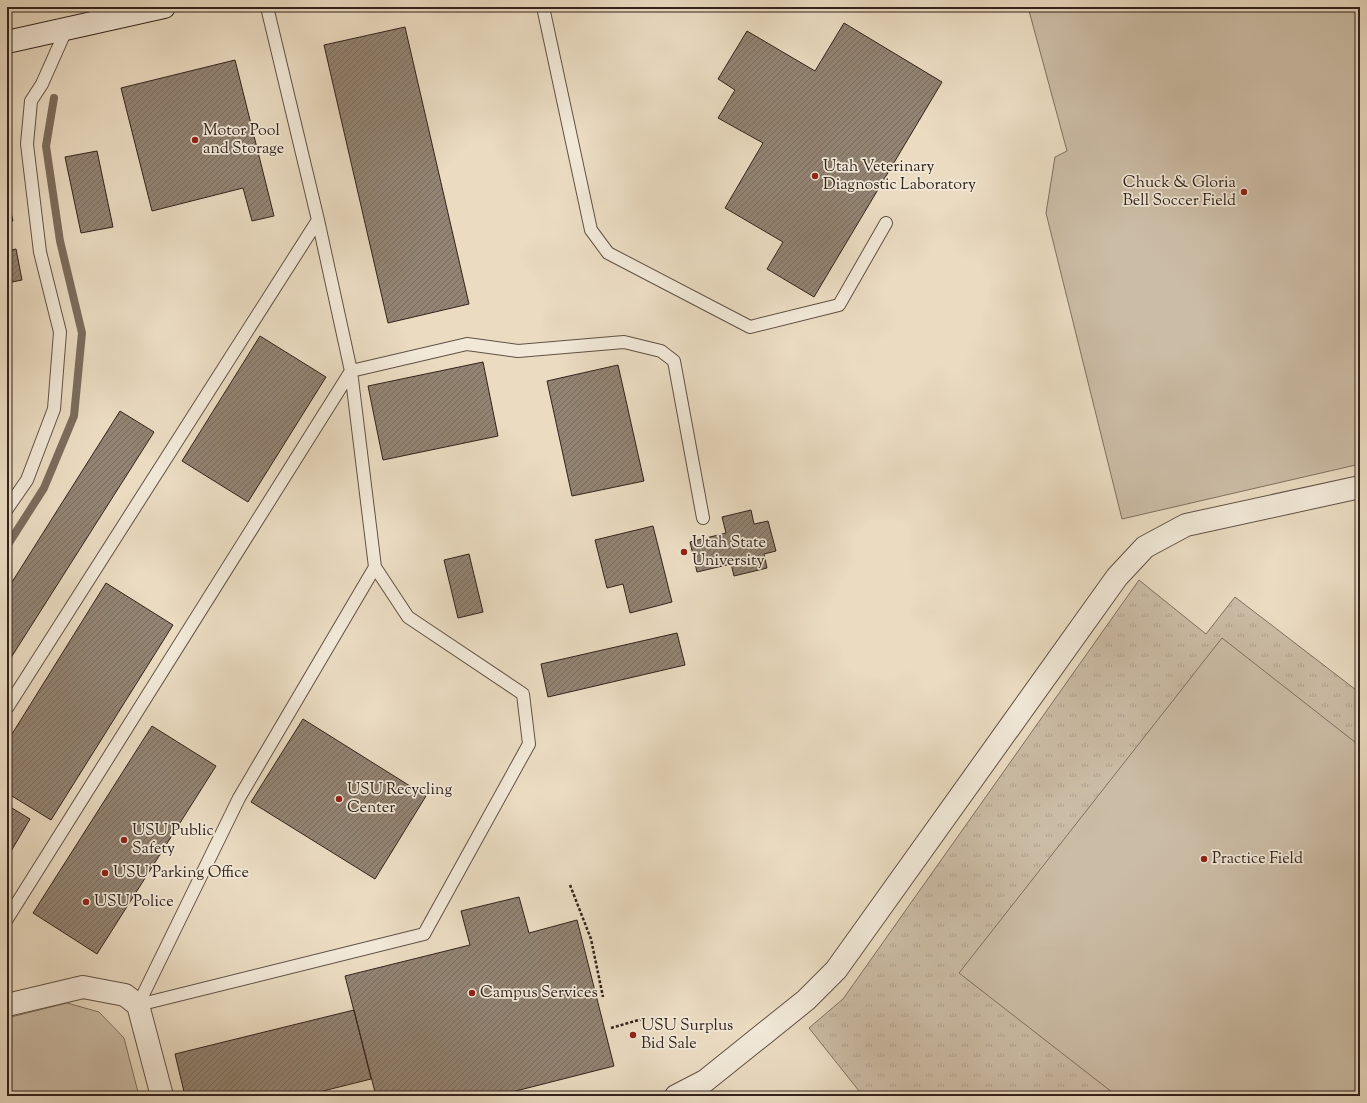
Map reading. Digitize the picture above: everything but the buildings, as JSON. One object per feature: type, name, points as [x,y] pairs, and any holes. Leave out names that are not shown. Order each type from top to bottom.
[{"type":"street","points":[[7,42],[66,30],[153,8]]},
{"type":"street","points":[[676,1096],[705,1081],[806,1000],[836,970],[1118,577],[1145,547],[1186,525],[1360,487]]},
{"type":"street","points":[[7,1005],[82,987],[126,995],[138,1005],[162,1096]]},
{"type":"lane","points":[[138,1005],[424,934],[529,744],[523,694],[408,617],[375,568],[350,371],[318,220],[267,7]]},
{"type":"lane","points":[[543,7],[591,230],[608,253],[750,327],[839,305],[886,223]]},
{"type":"lane","points":[[7,509],[27,480],[54,409],[60,332],[40,252],[27,144],[31,101],[42,84],[66,30]]},
{"type":"lane","points":[[7,708],[318,220]]},
{"type":"lane","points":[[7,920],[350,371],[467,344],[518,351],[624,342],[661,351],[674,361],[703,518]]},
{"type":"lane","points":[[138,1005],[239,798],[375,568]]},
{"type":"path","points":[[570,885],[591,939],[603,997]]},
{"type":"path","points":[[611,1028],[642,1019]]},
{"type":"green space","name":"Chuck & Gloria Bell Soccer Field","points":[[1028,7],[1360,7],[1360,464],[1122,519],[1046,213],[1055,157],[1067,151]]},
{"type":"green space","name":"Practice Field","points":[[1139,580],[1206,634],[1235,597],[1360,693],[1360,1096],[863,1096],[809,1028],[843,999]]},
{"type":"green space","name":"Practice Field","points":[[1222,638],[1360,746],[1360,1088],[1354,1096],[1117,1096],[959,973]]},
{"type":"green space","points":[[67,1003],[99,1012],[124,1038],[139,1096],[7,1096],[7,1018]]},
{"type":"waterway","points":[[7,546],[44,488],[74,416],[82,333],[60,241],[46,146],[54,98]]},
{"type":"place","name":"Motor Pool and Storage","points":[[195,140]]},
{"type":"place","name":"Utah Veterinary Diagnostic Laboratory","points":[[815,176]]},
{"type":"place","name":"Chuck & Gloria Bell Soccer Field","points":[[1244,192]]},
{"type":"place","name":"Utah State University","points":[[684,552]]},
{"type":"place","name":"USU Recycling Center","points":[[339,799]]},
{"type":"place","name":"USU Public Safety","points":[[124,840]]},
{"type":"place","name":"Practice Field","points":[[1204,859]]},
{"type":"place","name":"USU Parking Office","points":[[105,873]]},
{"type":"place","name":"USU Police","points":[[86,902]]},
{"type":"place","name":"Campus Services","points":[[472,993]]},
{"type":"place","name":"USU Surplus Bid Sale","points":[[633,1035]]}]
